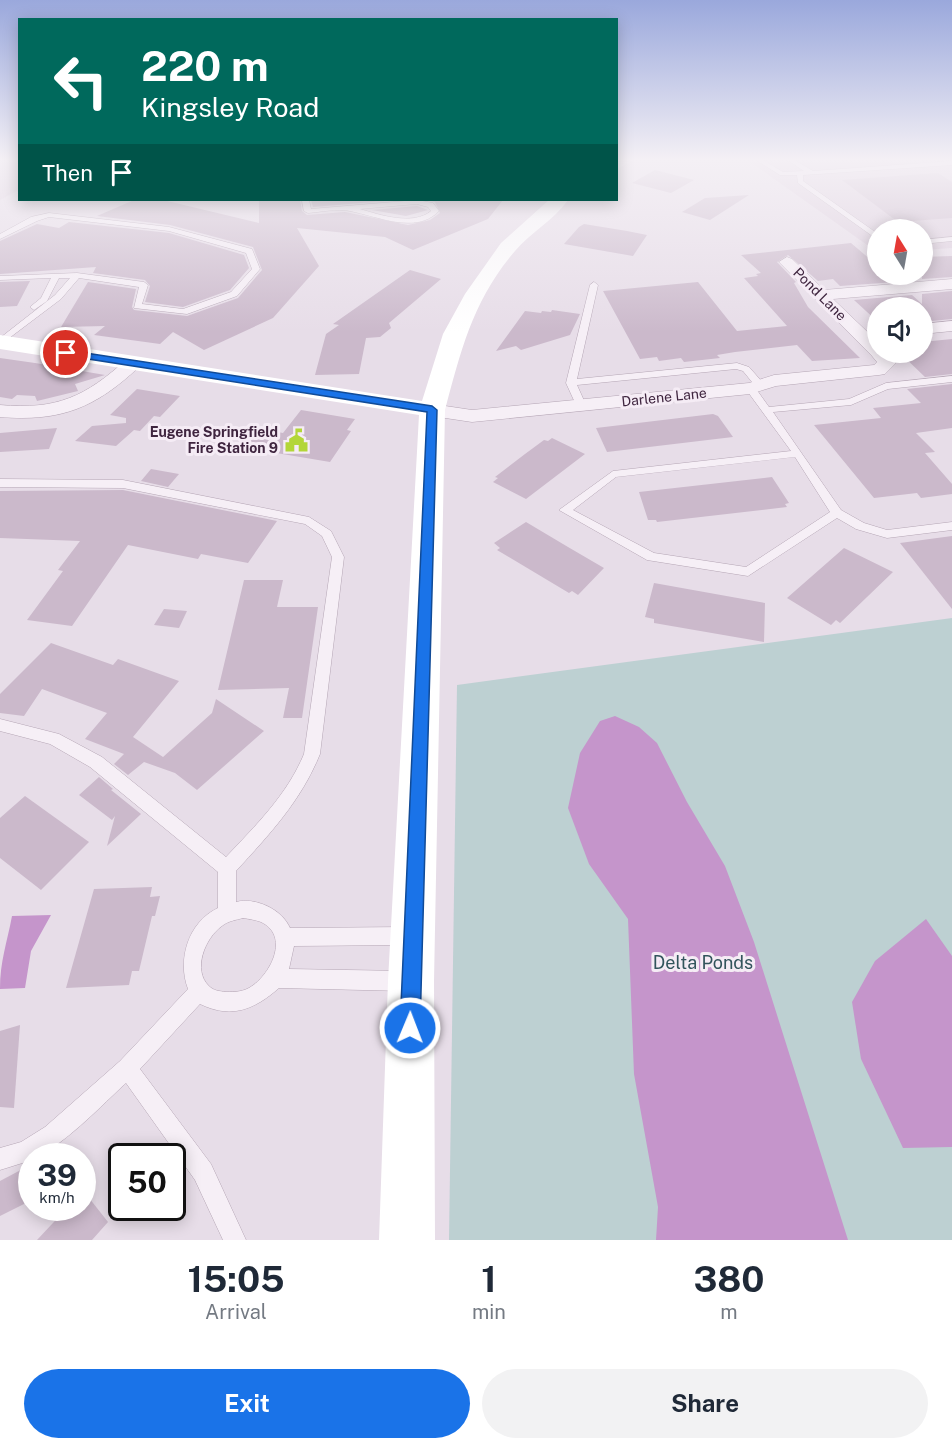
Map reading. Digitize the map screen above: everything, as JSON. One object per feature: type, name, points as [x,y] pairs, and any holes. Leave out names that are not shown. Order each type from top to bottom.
[{"type":"main road","points":[[406,1240],[411,981],[432,410],[454,334],[475,294],[508,247],[541,217]]},
{"type":"main road","points":[[0,342],[432,410]]},
{"type":"street","name":"Pond Lane","points":[[787,262],[821,295],[867,332]]},
{"type":"street","points":[[821,295],[952,284]]},
{"type":"street","points":[[933,328],[952,326]]},
{"type":"street","points":[[0,411],[39,412],[82,403],[106,389],[133,363]]},
{"type":"street","name":"Darlene Lane","points":[[432,410],[472,416],[582,405],[879,370],[886,366],[884,363]]},
{"type":"lane","points":[[0,237],[42,217]]},
{"type":"lane","points":[[0,278],[77,275],[144,285],[137,306],[184,312],[234,294],[256,269],[249,250],[169,229],[65,217]]},
{"type":"lane","points":[[393,217],[408,220],[426,217]]},
{"type":"lane","points":[[849,217],[867,230]]},
{"type":"lane","points":[[933,241],[952,239]]},
{"type":"lane","points":[[0,333],[44,299],[57,275]]},
{"type":"lane","points":[[0,342],[58,297],[77,275]]},
{"type":"lane","points":[[582,405],[571,383],[594,285]]},
{"type":"lane","points":[[571,383],[737,366],[746,369],[767,410],[837,513],[860,526],[887,534],[952,526]]},
{"type":"lane","points":[[767,410],[851,402],[886,386],[952,379]]},
{"type":"lane","points":[[798,453],[612,474],[565,510],[651,556],[748,572],[837,513]]},
{"type":"lane","points":[[0,483],[123,484],[309,521],[327,534],[338,557],[312,754],[306,770],[278,812],[227,868],[227,913]]},
{"type":"lane","points":[[0,725],[54,739],[96,762],[227,868]]},
{"type":"lane","points":[[243,909],[258,910],[271,915],[279,924],[285,937],[283,962],[275,978],[262,992],[246,1000],[228,1003],[212,1000],[200,990],[193,977],[191,961],[196,945],[212,922],[227,913],[243,909]]},
{"type":"lane","points":[[285,937],[413,936]]},
{"type":"lane","points":[[275,978],[411,981]]},
{"type":"lane","points":[[0,1159],[25,1152],[53,1136],[126,1068],[200,990]]},
{"type":"lane","points":[[126,1068],[203,1172],[223,1210],[235,1240]]},
{"type":"shaded area","points":[[828,217],[952,217],[952,248],[933,249],[933,219],[867,219],[867,245]]},
{"type":"shaded area","points":[[615,716],[639,727],[657,743],[687,802],[725,866],[754,942],[848,1240],[656,1240],[658,1207],[634,1074],[628,919],[589,864],[568,808],[580,753],[600,721]]},
{"type":"shaded area","points":[[51,915],[31,951],[25,988],[0,989],[2,961],[12,916]]},
{"type":"shaded area","points":[[926,919],[952,956],[952,1147],[903,1148],[861,1059],[852,1002],[875,961]]},
{"type":"green space","name":"Delta Ponds","points":[[952,618],[952,1240],[449,1240],[457,685]]},
{"type":"building","points":[[104,217],[233,217],[259,223],[259,217],[369,217],[408,225],[434,217],[490,217],[413,250],[385,237],[297,228],[319,266],[273,318],[204,350],[173,332],[160,344],[94,335],[105,326],[61,327],[88,282],[136,289],[132,307],[134,310],[187,316],[238,298],[262,270],[253,247],[170,225]]},
{"type":"building","points":[[699,217],[715,217],[710,220]]},
{"type":"building","points":[[891,217],[952,217],[894,219]]},
{"type":"building","points":[[69,222],[169,233],[244,255],[249,268],[230,290],[183,307],[145,302],[150,286],[145,280],[93,273],[96,267],[0,274],[0,241],[37,224],[59,228]]},
{"type":"building","points":[[584,224],[647,235],[633,256],[564,244]]},
{"type":"building","points":[[851,243],[867,257],[867,284],[840,286],[833,279],[818,281],[788,255],[777,262],[796,282],[794,283],[808,307],[860,358],[812,361],[797,345],[735,352],[717,355],[720,358],[684,362],[681,358],[659,361],[657,357],[640,359],[603,291],[698,282],[737,331],[787,326],[744,278],[758,276],[756,274],[761,273],[741,255]]},
{"type":"building","points":[[952,256],[952,277],[933,278],[933,257]]},
{"type":"building","points":[[410,270],[441,279],[389,323],[391,328],[380,337],[366,338],[359,374],[315,375],[326,334],[339,325],[333,324]]},
{"type":"building","points":[[30,281],[17,306],[0,307],[0,282]]},
{"type":"building","points":[[952,291],[952,319],[933,321],[933,297],[922,297],[922,294]]},
{"type":"building","points":[[912,295],[914,297],[889,297]]},
{"type":"building","points":[[867,299],[867,312],[854,300]]},
{"type":"building","points":[[552,310],[580,314],[570,335],[521,350],[516,346],[496,351],[525,311],[541,313]]},
{"type":"building","points":[[952,339],[952,374],[925,377],[910,363],[933,363],[933,341]]},
{"type":"building","points":[[0,358],[105,375],[75,384],[78,391],[37,401],[35,396],[17,395],[12,399],[0,397]]},
{"type":"building","points":[[952,384],[952,428],[916,433],[935,452],[925,453],[952,484],[952,494],[921,498],[917,493],[874,498],[814,425],[881,418],[873,408],[921,403],[907,389]]},
{"type":"building","points":[[137,389],[180,396],[160,417],[154,416],[140,431],[134,430],[116,446],[75,441],[92,426],[126,423],[126,418],[110,415]]},
{"type":"building","name":"Eugene Springfield Fire Station 9","points":[[301,410],[355,419],[347,430],[351,431],[330,462],[241,447],[256,428],[283,433]]},
{"type":"building","points":[[713,414],[718,416],[733,437],[607,452],[596,428]]},
{"type":"building","points":[[57,428],[49,449],[0,452],[0,433]]},
{"type":"building","points":[[552,438],[585,454],[526,499],[493,482],[498,478],[495,477],[525,454],[544,440],[548,441]]},
{"type":"building","points":[[151,469],[179,474],[168,487],[141,481]]},
{"type":"building","points":[[772,477],[789,503],[785,504],[787,507],[657,522],[648,520],[639,492]]},
{"type":"building","points":[[123,490],[277,521],[248,563],[201,554],[198,559],[128,545],[72,626],[27,620],[63,571],[58,570],[80,541],[0,538],[0,491]]},
{"type":"building","points":[[526,522],[604,568],[578,595],[572,591],[569,593],[497,550],[500,548],[494,543]]},
{"type":"building","points":[[952,536],[952,609],[900,543]]},
{"type":"building","points":[[844,548],[893,572],[840,623],[836,620],[831,625],[787,598]]},
{"type":"building","points":[[244,580],[283,580],[277,607],[318,607],[302,718],[283,718],[289,688],[218,690]]},
{"type":"building","points":[[654,583],[765,603],[764,642],[654,623],[654,619],[645,617]]},
{"type":"building","points":[[164,609],[187,611],[179,628],[154,625]]},
{"type":"building","points":[[51,643],[113,665],[118,659],[179,681],[133,737],[163,757],[212,713],[216,699],[264,731],[197,790],[175,773],[144,762],[128,775],[114,764],[124,754],[85,739],[107,713],[42,689],[24,716],[0,713],[0,694]]},
{"type":"building","points":[[99,777],[113,789],[111,790],[141,814],[107,846],[115,816],[112,820],[79,795]]},
{"type":"building","points":[[25,796],[89,842],[41,890],[0,858],[0,818]]},
{"type":"building","points":[[152,887],[150,897],[160,896],[155,916],[152,916],[139,971],[132,971],[129,985],[66,988],[94,889]]},
{"type":"building","points":[[20,1025],[14,1108],[0,1107],[0,1031]]},
{"type":"building","points":[[18,1171],[18,1207],[0,1216],[0,1181]]},
{"type":"building","points":[[96,1207],[108,1222],[92,1240],[37,1240],[55,1221],[96,1221]]},
{"type":"place","name":"Eugene Springfield Fire Station 9","points":[[296,440]]},
{"type":"route","points":[[66,353],[432,410],[410,1028]]}]
